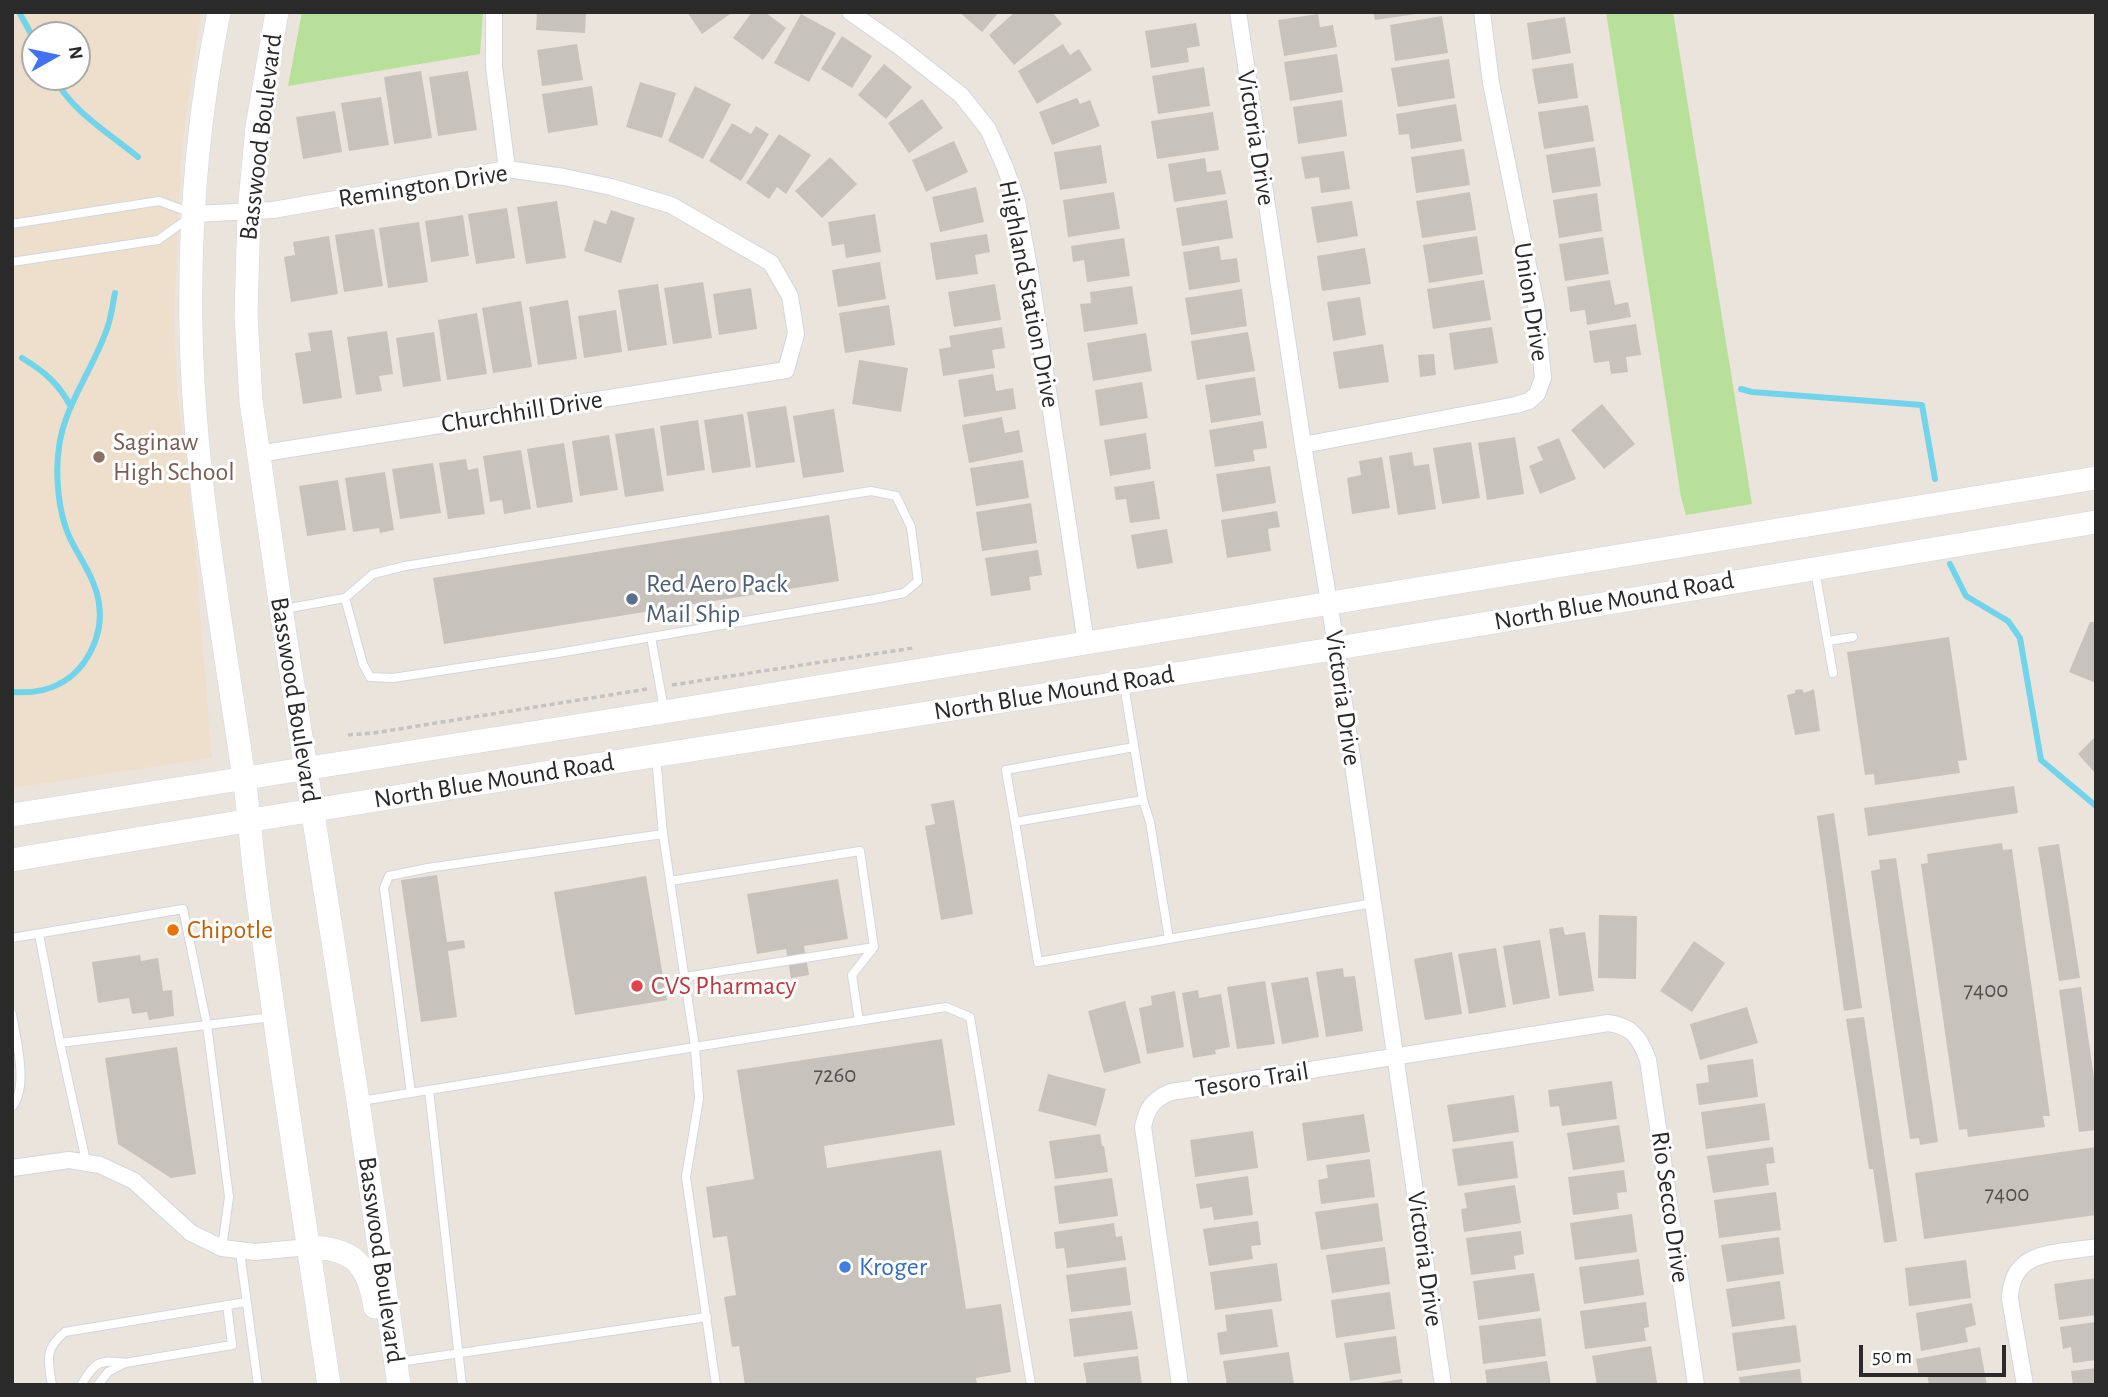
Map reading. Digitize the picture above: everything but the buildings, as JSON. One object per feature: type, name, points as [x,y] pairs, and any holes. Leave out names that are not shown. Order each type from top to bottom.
[{"type":"main road","points":[[219,12],[204,106],[191,272],[191,332],[202,472],[275,1017],[329,1385]]},
{"type":"main road","name":"Basswood Boulevard","points":[[276,12],[257,127],[249,212],[247,355],[258,454],[358,1101],[397,1374]]},
{"type":"main road","name":"North Blue Mound Road","points":[[12,816],[2096,478]]},
{"type":"main road","name":"North Blue Mound Road","points":[[12,860],[313,809],[1336,649],[2096,522]]},
{"type":"main road","points":[[308,1247],[340,1250],[358,1262],[372,1289],[376,1313],[392,1336]]},
{"type":"street","points":[[494,12],[495,67],[507,169]]},
{"type":"street","name":"Highland Station Drive","points":[[850,12],[961,95],[988,129],[1005,167],[1017,201],[1031,278],[1086,643]]},
{"type":"street","name":"Victoria Drive","points":[[1238,12],[1329,602],[1443,1385]]},
{"type":"street","name":"Union Drive","points":[[1303,445],[1516,405],[1529,401],[1537,394],[1543,378],[1536,305],[1491,83],[1482,12]]},
{"type":"street","name":"Remington Drive","points":[[195,214],[275,210],[507,169],[611,187],[670,205],[771,263],[790,296],[796,334],[786,370]]},
{"type":"street","name":"Churchhill Drive","points":[[258,454],[786,370]]},
{"type":"street","name":"Tesoro Trail","points":[[1180,1385],[1143,1127],[1150,1105],[1159,1097],[1171,1092],[1608,1023],[1622,1025],[1635,1033]]},
{"type":"street","name":"Rio Secco Drive","points":[[1635,1033],[1648,1060],[1696,1385]]},
{"type":"street","points":[[12,1168],[69,1160],[86,1161],[111,1169],[134,1181],[191,1233],[222,1248],[240,1252],[308,1247]]},
{"type":"street","points":[[2025,1385],[2010,1299],[2010,1284],[2014,1274],[2021,1264],[2031,1258],[2096,1247]]},
{"type":"lane","points":[[12,224],[159,201],[195,214]]},
{"type":"lane","points":[[12,262],[159,240],[195,214]]},
{"type":"lane","points":[[281,609],[345,598],[373,574],[405,566],[871,491],[896,496],[911,527],[918,582],[904,593],[393,678],[369,677],[345,598]]},
{"type":"lane","points":[[1814,567],[1833,673]]},
{"type":"lane","points":[[652,637],[664,712]]},
{"type":"lane","points":[[1828,641],[1853,637]]},
{"type":"lane","points":[[1123,682],[1169,939]]},
{"type":"lane","points":[[1134,747],[1006,770],[1038,962],[1373,903]]},
{"type":"lane","points":[[655,755],[663,834],[695,1047],[699,1099],[687,1177],[716,1385]]},
{"type":"lane","points":[[1015,822],[1143,800]]},
{"type":"lane","points":[[411,1093],[384,888],[388,876],[428,867],[663,834]]},
{"type":"lane","points":[[670,881],[860,851],[874,947],[852,975],[859,1021]]},
{"type":"lane","points":[[12,938],[183,909],[207,1025],[229,1198],[222,1248]]},
{"type":"lane","points":[[39,934],[86,1161]]},
{"type":"lane","points":[[685,977],[874,947]]},
{"type":"lane","points":[[358,1101],[946,1007],[970,1017],[1031,1385]]},
{"type":"lane","points":[[12,1014],[21,1077],[18,1100],[12,1107]]},
{"type":"lane","points":[[60,1043],[275,1017]]},
{"type":"lane","points":[[429,1090],[462,1385]]},
{"type":"lane","points":[[240,1252],[258,1385]]},
{"type":"lane","points":[[52,1385],[48,1358],[52,1342],[65,1332],[246,1302]]},
{"type":"lane","points":[[81,1385],[94,1365],[105,1360],[125,1363],[232,1345],[228,1305]]},
{"type":"lane","points":[[397,1374],[458,1355],[707,1317]]},
{"type":"lane","points":[[98,1385],[108,1372],[125,1363]]},
{"type":"shaded area","name":"Saginaw High School","points":[[12,12],[201,12],[181,153],[174,324],[178,399],[192,514],[212,758],[12,788]]},
{"type":"green space","points":[[302,12],[483,12],[480,54],[288,86]]},
{"type":"green space","points":[[1606,12],[1673,12],[1752,504],[1686,515],[1681,497]]},
{"type":"waterway","points":[[19,12],[24,21]]},
{"type":"waterway","points":[[63,91],[80,111],[138,157]]},
{"type":"waterway","points":[[12,692],[42,690],[54,687],[69,678],[85,660],[96,639],[99,604],[91,577],[65,526],[58,492],[58,458],[66,418],[107,329],[115,293]]},
{"type":"waterway","points":[[22,358],[50,379],[71,407]]},
{"type":"waterway","points":[[1741,389],[1922,405],[1935,479]]},
{"type":"waterway","points":[[1950,564],[1966,596],[2008,621],[2020,638],[2041,760],[2096,806]]},
{"type":"place","name":"Saginaw High School","points":[[99,457]]},
{"type":"place","name":"Red Aero Pack Mail Ship","points":[[632,599]]},
{"type":"place","name":"Chipotle","points":[[173,930]]},
{"type":"place","name":"CVS Pharmacy","points":[[637,986]]},
{"type":"place","name":"Kroger","points":[[845,1267]]}]
